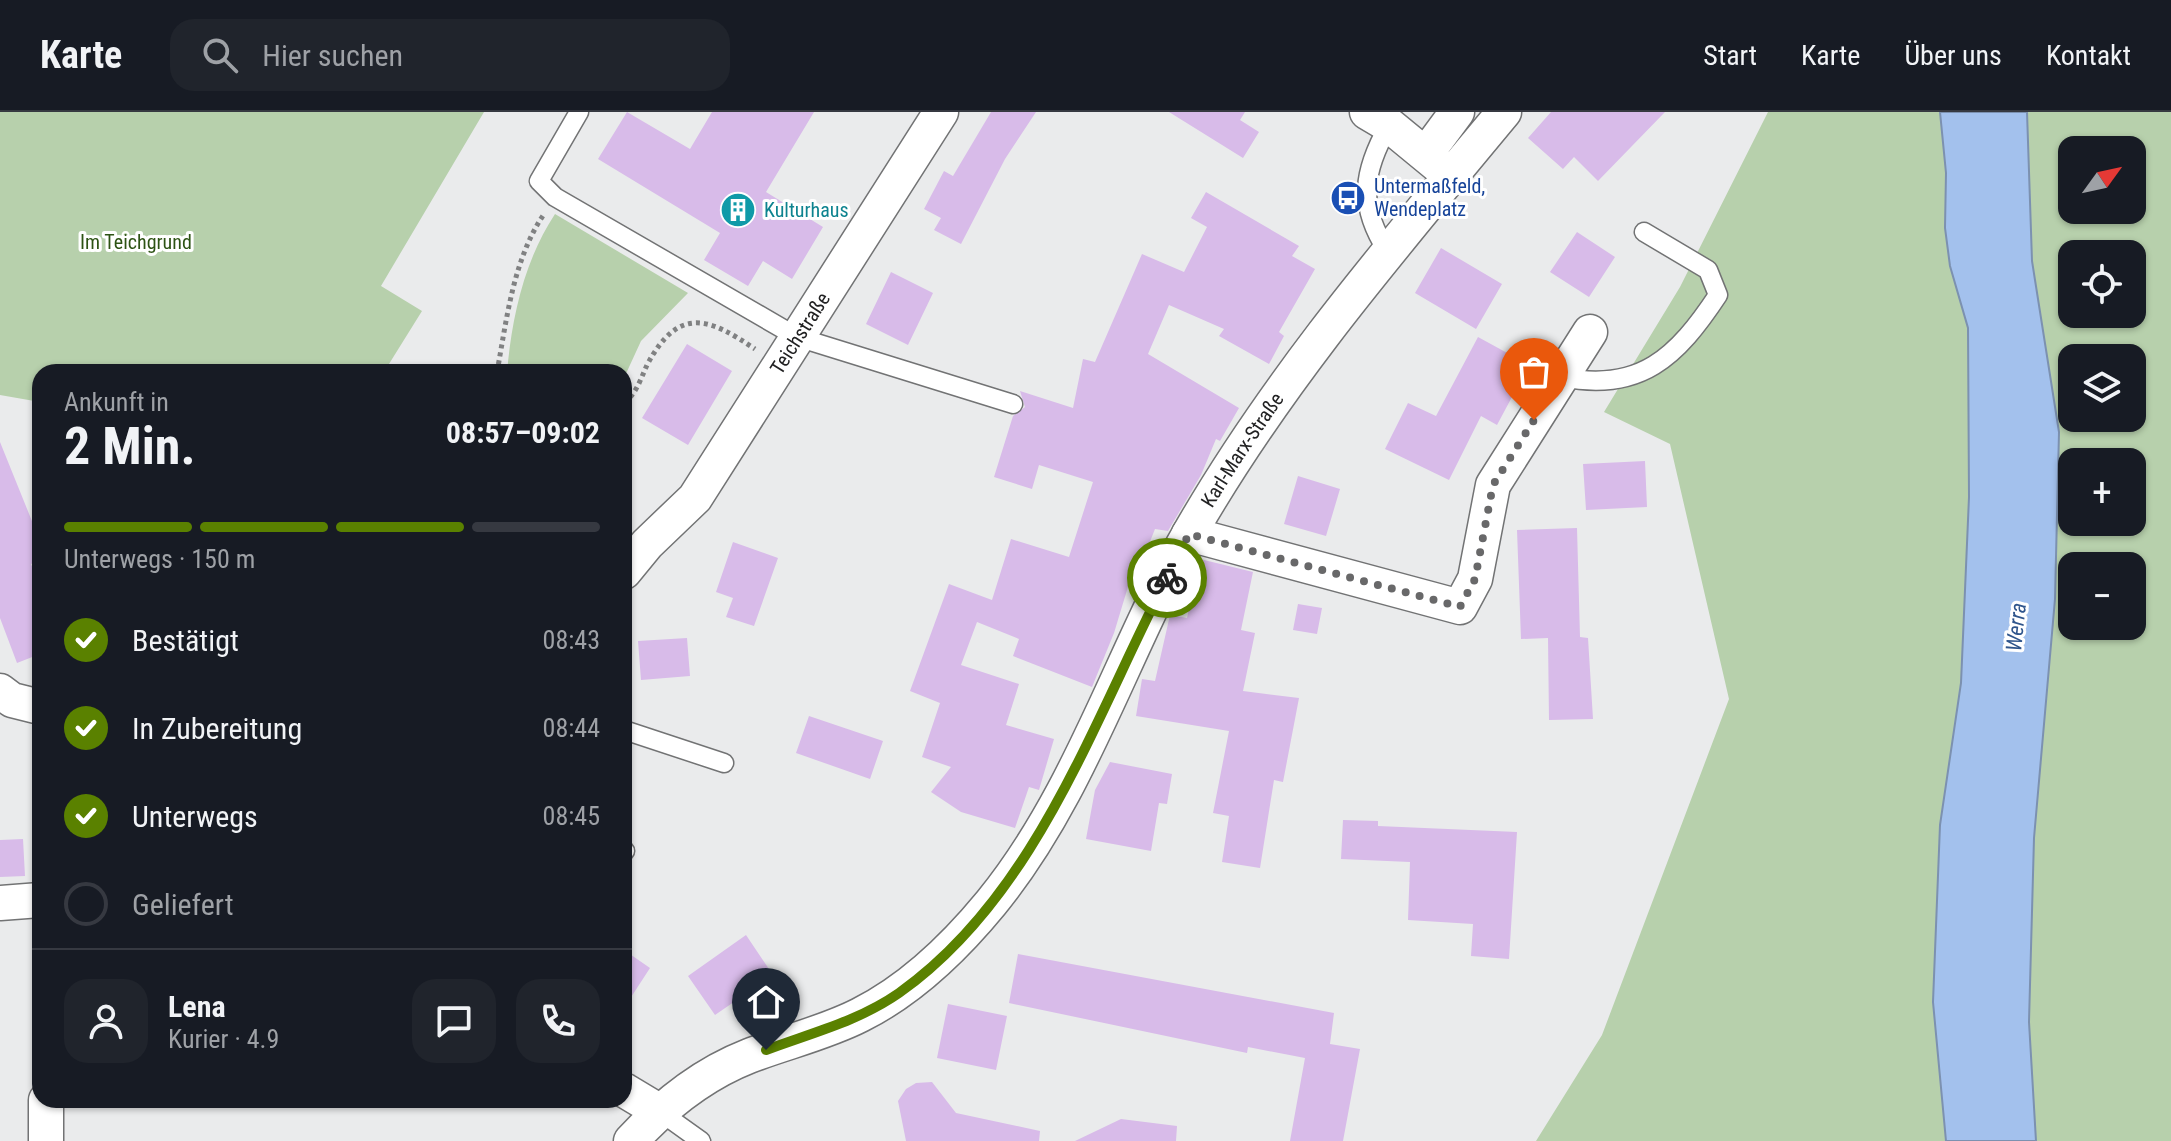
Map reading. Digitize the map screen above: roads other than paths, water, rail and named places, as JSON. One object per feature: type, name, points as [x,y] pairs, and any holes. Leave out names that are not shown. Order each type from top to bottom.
[{"type":"street","name":"Teichstraße","points":[[635,538],[695,498],[941,112]]},
{"type":"street","points":[[1378,118],[1439,165],[1457,112]]},
{"type":"street","name":"Karl-Marx-Straße","points":[[631,1141],[659,1111],[702,1080],[745,1058],[857,1017],[899,993],[944,955],[992,901],[1068,782],[1189,534],[1236,453],[1388,252],[1439,165],[1504,112]]},
{"type":"street","points":[[1189,534],[1460,607],[1475,579],[1493,485],[1590,332]]},
{"type":"street","points":[[0,691],[12,700],[32,705]]},
{"type":"street","points":[[0,903],[32,901]]},
{"type":"street","points":[[632,1095],[659,1111]]},
{"type":"street","points":[[46,1108],[46,1141]]},
{"type":"lane","points":[[579,112],[539,181],[555,197],[788,351],[1013,404]]},
{"type":"lane","points":[[1378,118],[1367,174],[1370,214],[1376,234],[1388,252]]},
{"type":"lane","points":[[1562,377],[1595,384],[1629,378],[1691,336],[1718,295],[1715,281],[1708,270],[1644,232]]},
{"type":"lane","points":[[632,733],[724,763]]},
{"type":"lane","points":[[659,1111],[701,1141]]},
{"type":"water","name":"Werra","points":[[1940,112],[2027,112],[2032,261],[2059,432],[2055,599],[2034,838],[2029,1022],[2036,1141],[1946,1141],[1933,1002],[1940,825],[1961,683],[1969,497],[1968,328],[1950,266],[1945,228],[1946,173]]},
{"type":"place","name":"Untermaßfeld, Wendeplatz","points":[[1348,198]]},
{"type":"place","name":"Kulturhaus","points":[[738,210]]},
{"type":"park label","name":"Im Teichgrund","points":[[136,242]]}]
